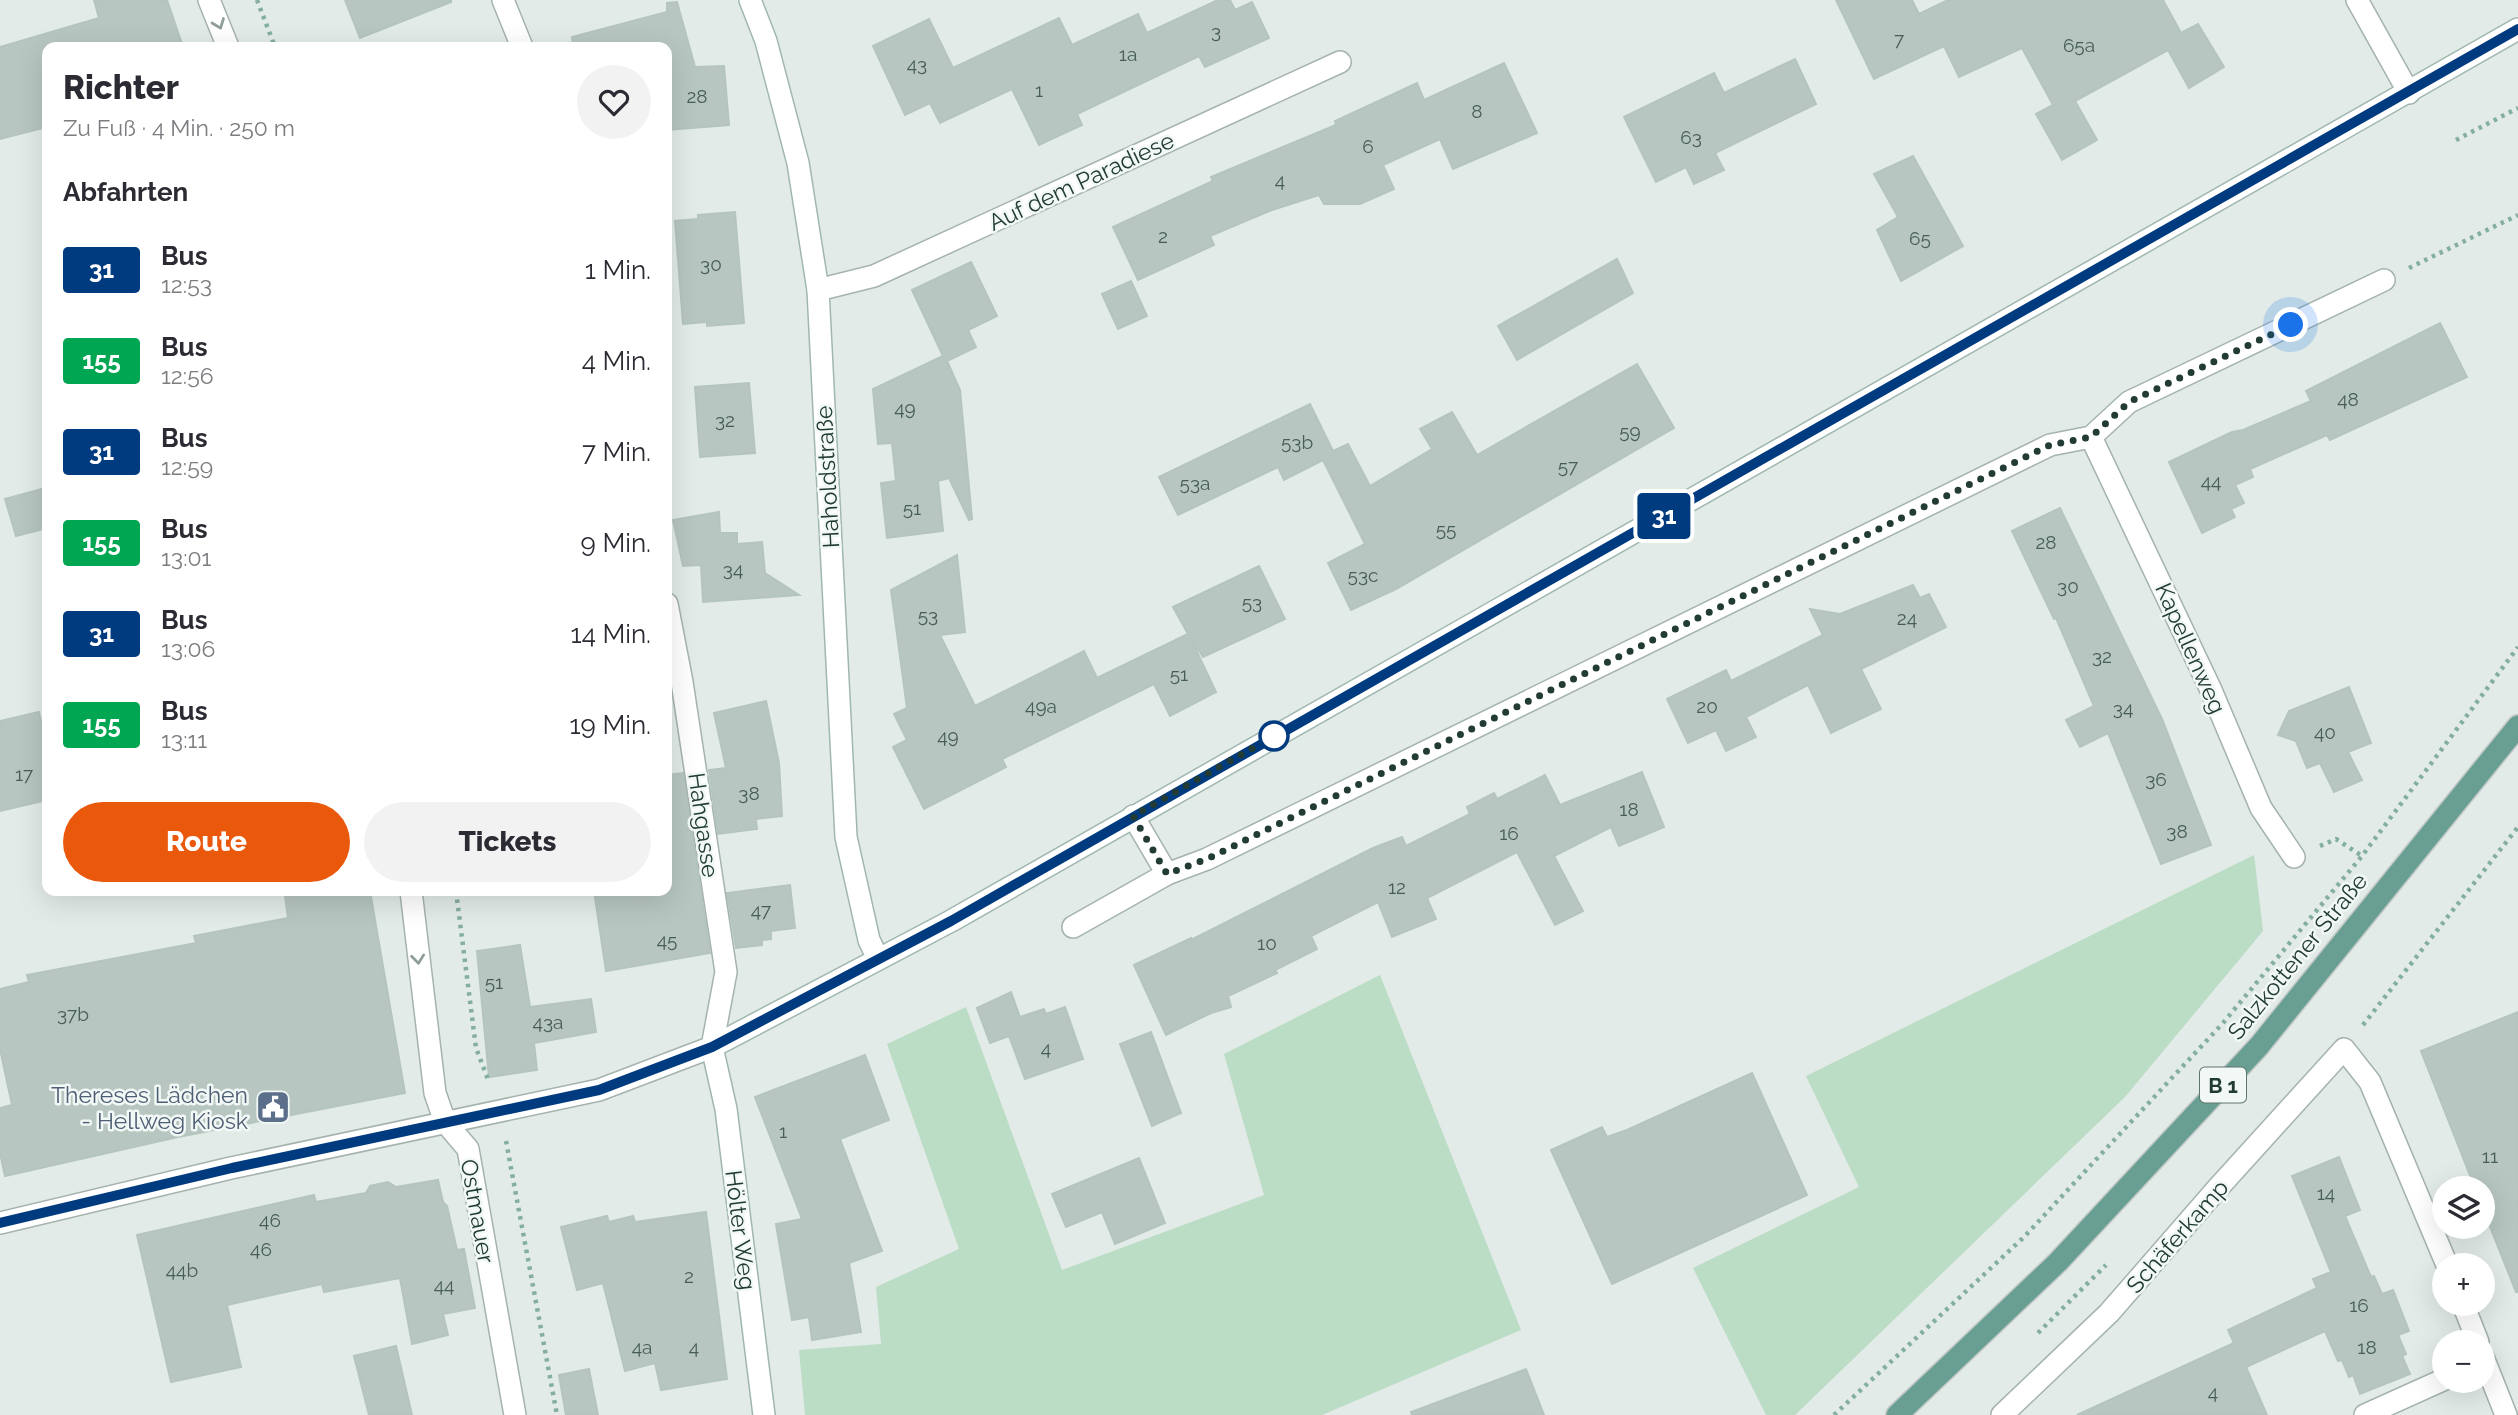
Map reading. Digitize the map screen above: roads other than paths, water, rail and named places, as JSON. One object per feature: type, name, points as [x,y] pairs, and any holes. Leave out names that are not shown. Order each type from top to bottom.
[{"type":"main road","name":"Salzkottener Straße","points":[[1896,1415],[2057,1262],[2259,1046],[2518,726]]},
{"type":"street","points":[[209,0],[226,42]]},
{"type":"street","points":[[503,0],[520,42]]},
{"type":"street","name":"Haholdstraße","points":[[750,0],[766,41],[798,163],[818,290],[846,837],[869,940],[878,959]]},
{"type":"street","points":[[2357,0],[2409,93]]},
{"type":"street","points":[[0,1223],[232,1168],[599,1090],[712,1047],[951,921],[2518,29]]},
{"type":"street","name":"Auf dem Paradiese","points":[[818,290],[874,276],[1340,62]]},
{"type":"street","points":[[1073,927],[1167,874],[1207,859],[2050,445],[2091,437],[2129,402],[2384,280]]},
{"type":"street","name":"Kapellenweg","points":[[2091,437],[2211,690],[2261,808],[2294,857]]},
{"type":"street","name":"Hahgasse","points":[[672,630],[726,972],[712,1047]]},
{"type":"street","points":[[1133,816],[1167,874]]},
{"type":"street","name":"Ostmauer","points":[[412,896],[435,1093],[445,1122],[468,1149],[515,1415]]},
{"type":"street","name":"Hölter Weg","points":[[712,1047],[726,1109],[764,1415]]},
{"type":"street","name":"Schäferkamp","points":[[2002,1415],[2109,1313],[2344,1049],[2370,1082],[2442,1253]]},
{"type":"street","points":[[2365,1415],[2432,1385]]},
{"type":"street","points":[[2495,1388],[2506,1415]]},
{"type":"place","name":"Thereses Lädchen - Hellweg Kiosk","points":[[273,1107]]}]
